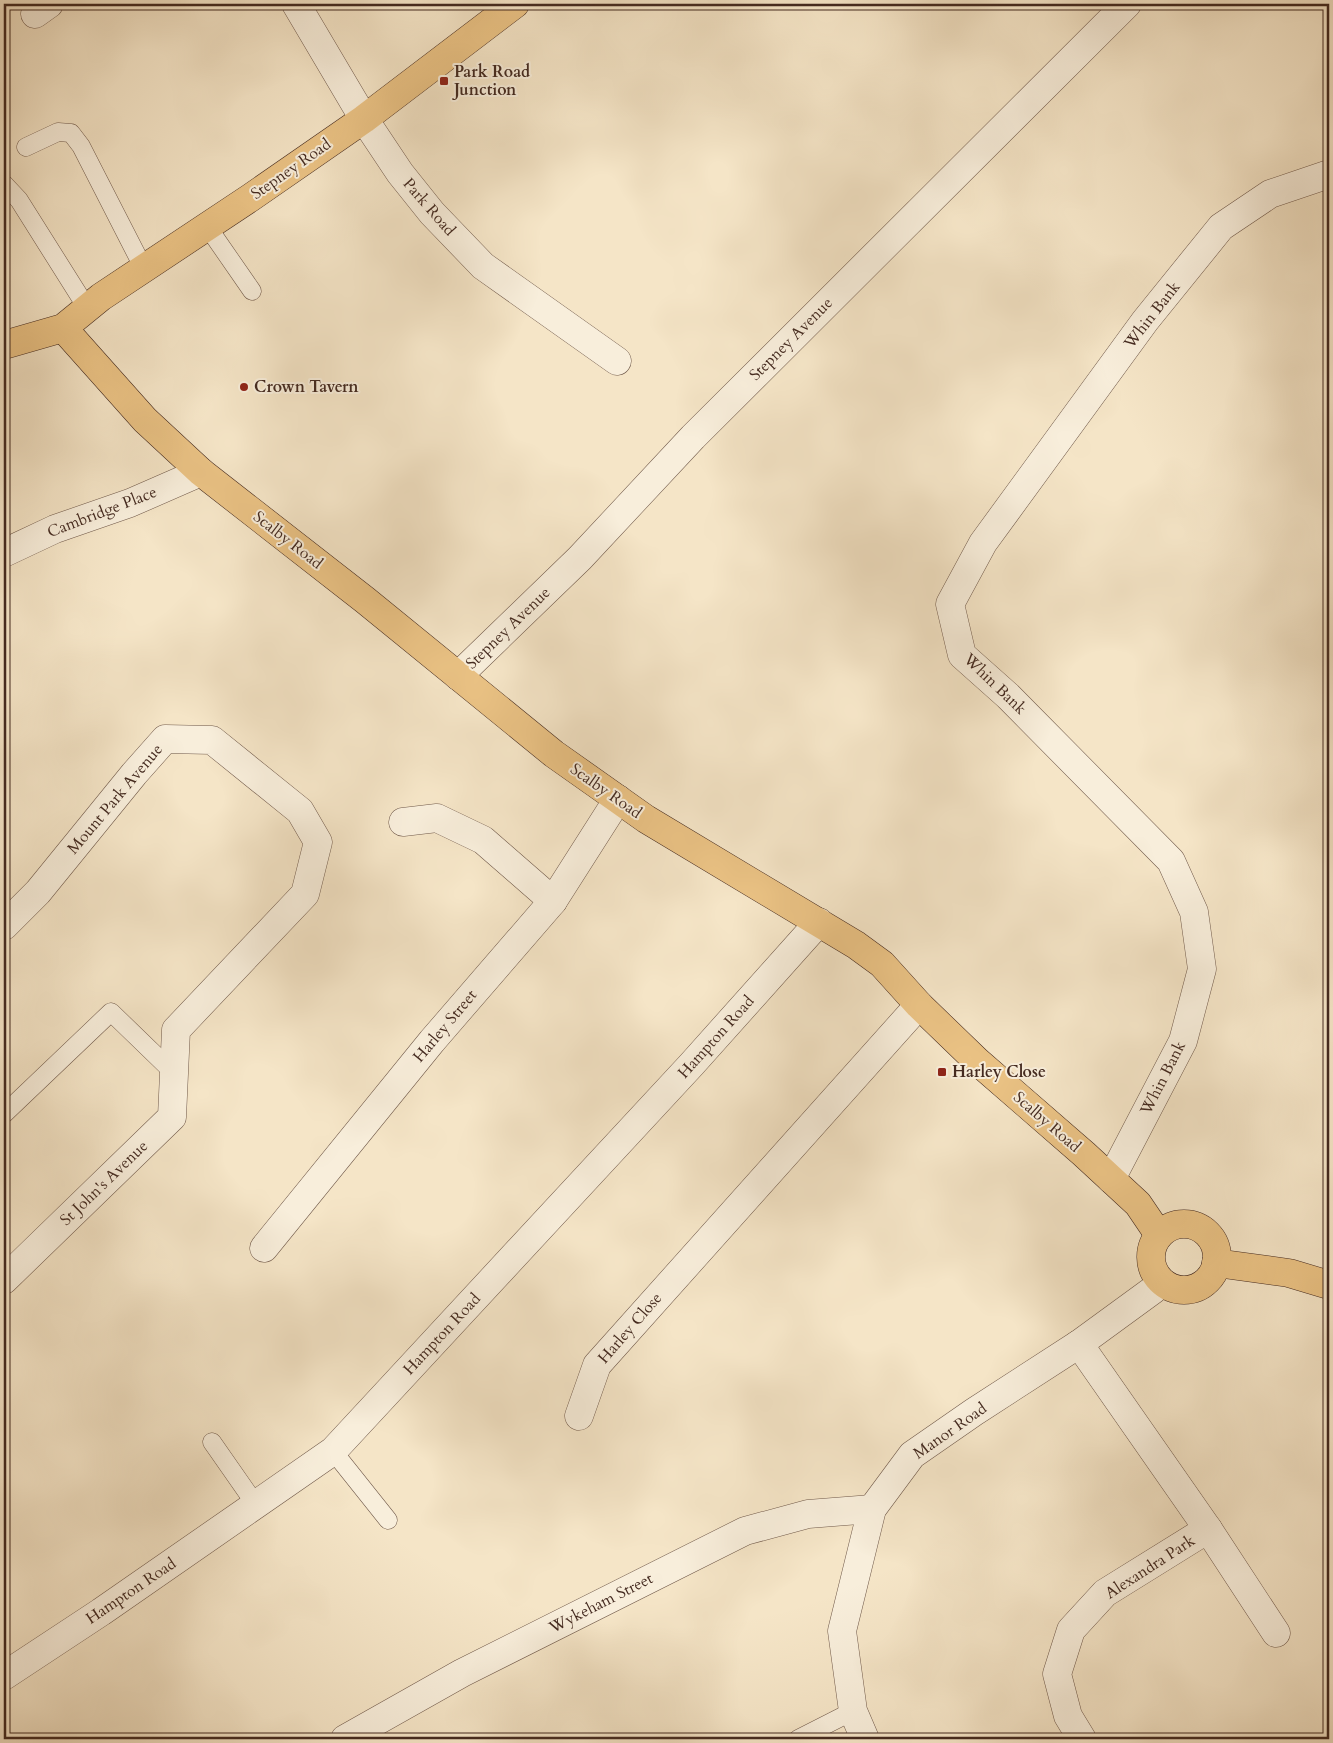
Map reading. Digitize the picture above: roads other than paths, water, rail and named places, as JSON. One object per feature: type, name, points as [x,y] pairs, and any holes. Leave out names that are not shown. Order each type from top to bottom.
[{"type":"highway","name":"Stepney Road","points":[[63,328],[101,297],[364,119],[515,4]]},
{"type":"highway","name":"Scalby Road","points":[[63,328],[145,420],[201,472],[554,754],[646,819],[819,922],[882,964],[919,1005],[977,1061],[1138,1204],[1160,1235]]},
{"type":"highway","points":[[4,345],[63,328]]},
{"type":"highway","points":[[1179,1224],[1191,1225],[1201,1229],[1211,1238],[1215,1248],[1216,1263],[1208,1280],[1193,1289],[1182,1290],[1173,1289],[1160,1281],[1152,1269],[1150,1258],[1152,1245],[1160,1235],[1168,1228],[1179,1224]]},
{"type":"highway","points":[[1216,1263],[1289,1273],[1329,1285]]},
{"type":"street","name":"Park Road","points":[[296,4],[364,119],[400,173],[426,206],[483,266],[617,361]]},
{"type":"street","name":"Stepney Avenue","points":[[458,676],[580,558],[693,437],[1127,4]]},
{"type":"street","name":"Whin Bank","points":[[1111,1179],[1183,1041],[1202,969],[1194,912],[1171,861],[1008,696],[962,656],[950,604],[983,543],[1145,321],[1221,227],[1270,194],[1329,174]]},
{"type":"street","name":"Cambridge Place","points":[[4,553],[55,530],[130,503],[201,472]]},
{"type":"street","name":"Mount Park Avenue","points":[[4,926],[38,892],[165,739],[212,740],[300,811],[318,842],[305,894],[176,1030],[174,1073]]},
{"type":"street","name":"Harley Street","points":[[264,1248],[432,1041],[553,901],[618,799]]},
{"type":"street","points":[[403,822],[437,818],[482,840],[553,901]]},
{"type":"street","name":"Hampton Road","points":[[4,1676],[333,1451],[692,1064],[819,922]]},
{"type":"street","name":"Harley Close","points":[[579,1416],[596,1366],[919,1005]]},
{"type":"street","name":"St John's Avenue","points":[[4,1280],[172,1117],[174,1073]]},
{"type":"street","name":"Manor Road","points":[[865,1739],[853,1711],[842,1631],[872,1509],[912,1455],[1079,1344],[1153,1290],[1160,1281]]},
{"type":"street","name":"Alexandra Park","points":[[1079,1344],[1208,1530],[1276,1633]]},
{"type":"street","name":"Wykeham Street","points":[[345,1739],[462,1673],[745,1531],[808,1514],[872,1509]]},
{"type":"street","name":"Alexandra Park","points":[[1082,1739],[1068,1716],[1057,1674],[1071,1630],[1106,1593],[1208,1530]]},
{"type":"lane","points":[[26,147],[58,132],[71,133],[81,146],[144,268]]},
{"type":"lane","points":[[4,184],[20,200],[88,308]]},
{"type":"lane","points":[[207,226],[252,291]]},
{"type":"lane","points":[[4,1114],[111,1012],[174,1073]]},
{"type":"lane","points":[[212,1442],[256,1505]]},
{"type":"lane","points":[[333,1451],[388,1520]]},
{"type":"lane","points":[[798,1739],[853,1711]]},
{"type":"place","name":"Park Road Junction","points":[[444,81]]},
{"type":"place","name":"Crown Tavern","points":[[244,387]]},
{"type":"place","name":"Harley Close","points":[[942,1072]]}]
